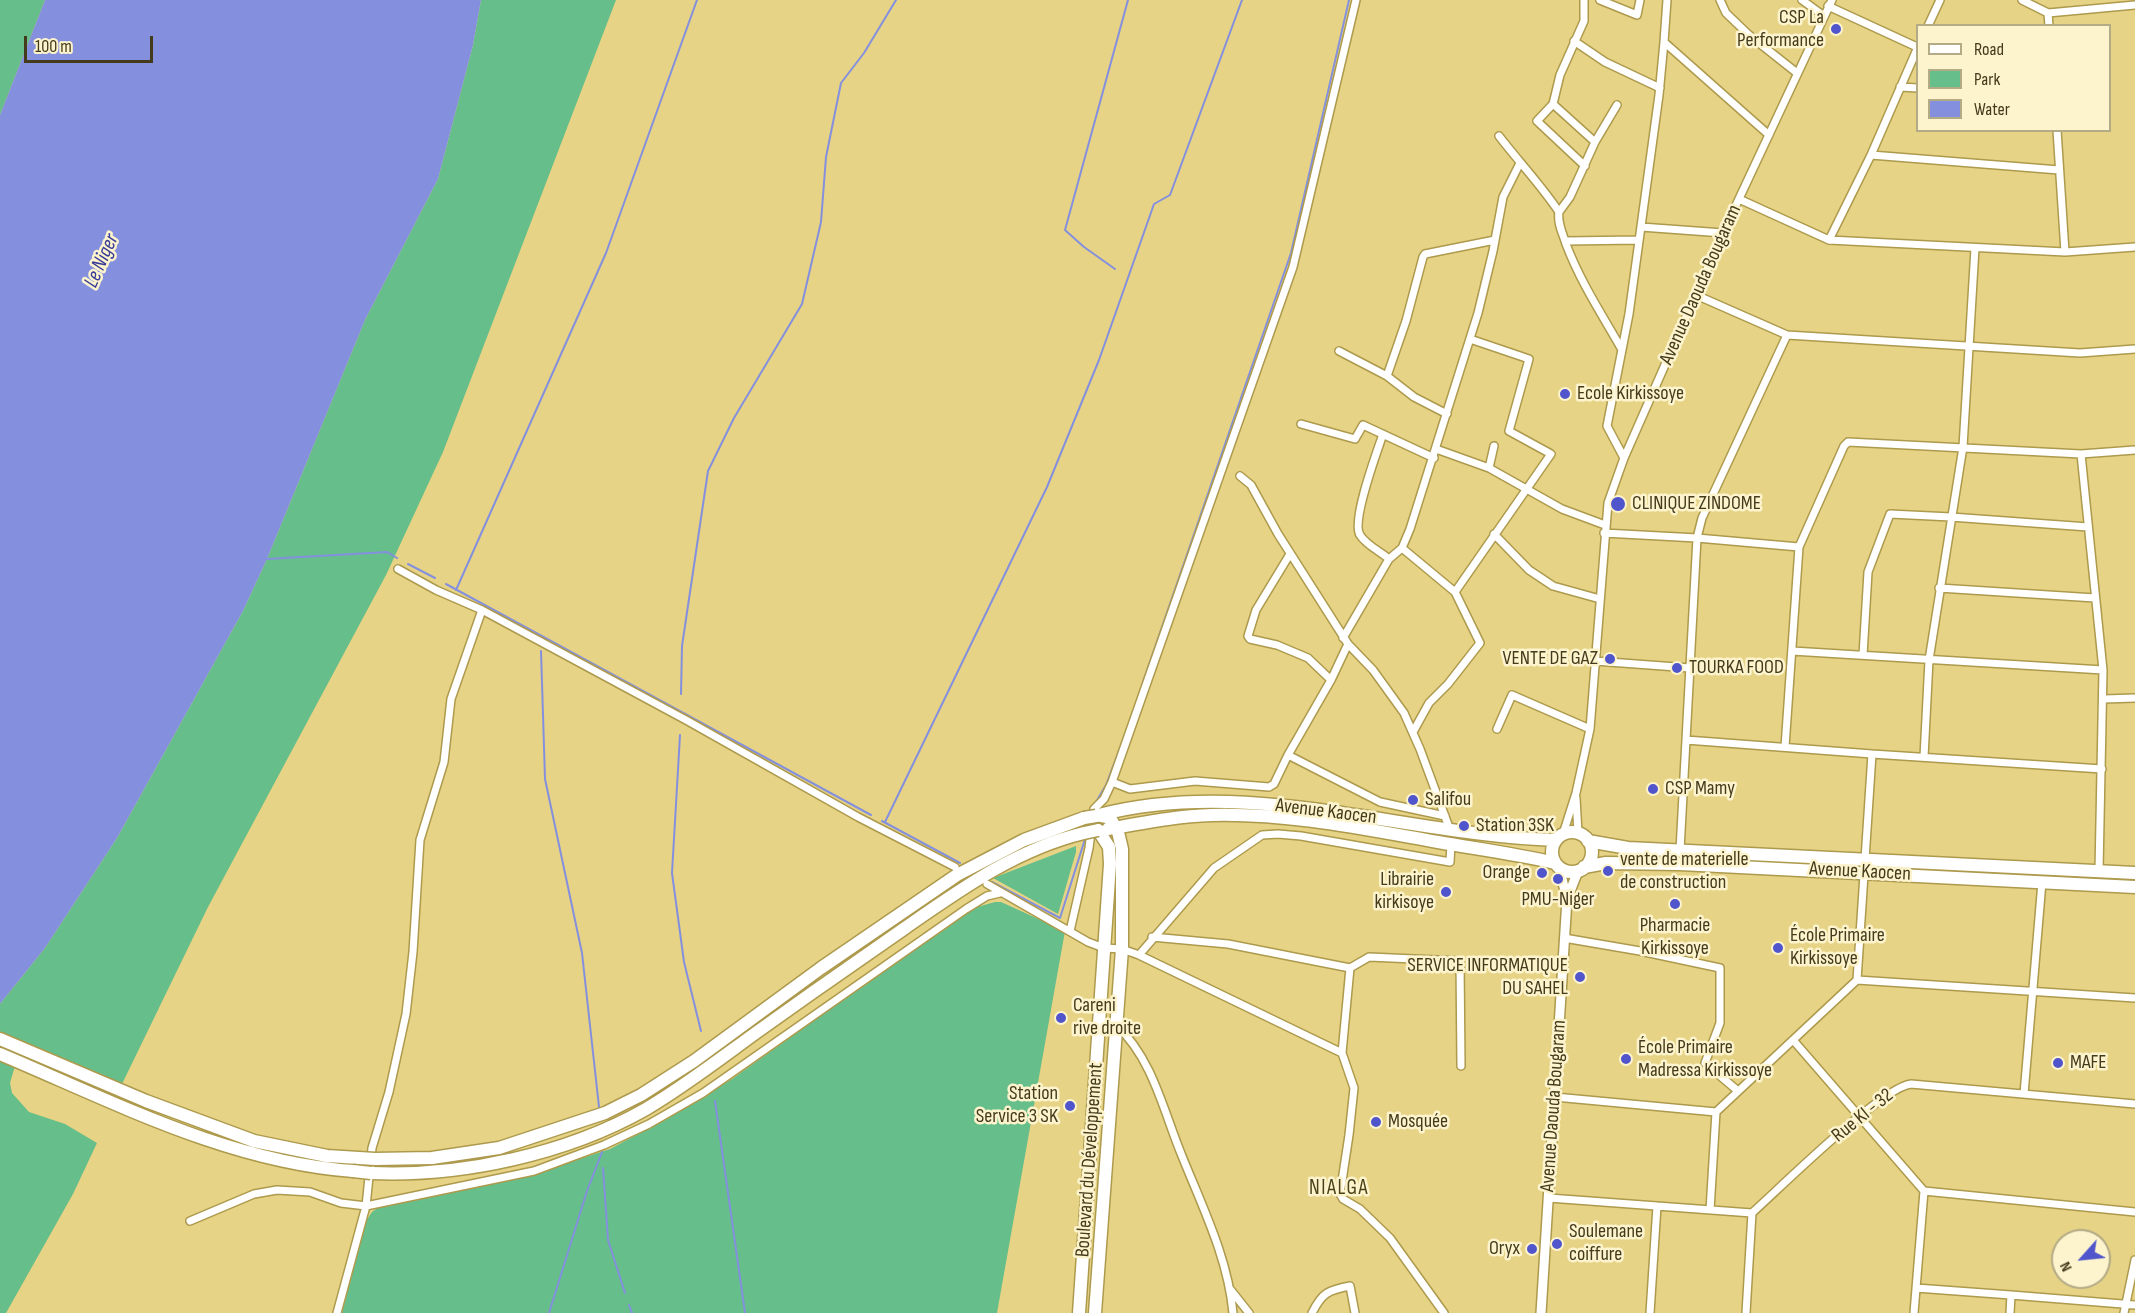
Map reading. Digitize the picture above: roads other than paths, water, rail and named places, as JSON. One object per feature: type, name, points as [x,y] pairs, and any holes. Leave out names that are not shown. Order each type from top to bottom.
[{"type":"highway","name":"Avenue Kaocen","points":[[0,1039],[146,1101],[254,1141],[327,1156],[375,1159],[432,1158],[499,1148],[588,1120],[641,1095],[694,1061],[821,968],[957,875],[1024,840],[1092,816],[1162,804],[1286,805],[1519,839],[1559,837]]},
{"type":"highway","name":"Avenue Kaocen","points":[[0,1054],[218,1144],[273,1160],[311,1167],[371,1173],[459,1170],[516,1158],[593,1133],[644,1110],[698,1075],[973,881],[1016,858],[1054,842],[1084,833],[1212,815],[1265,816],[1322,822],[1451,845],[1517,854],[1557,865]]},
{"type":"highway","points":[[1092,816],[1107,818],[1115,827]]},
{"type":"highway","points":[[1122,849],[1130,834],[1146,823]]},
{"type":"highway","name":"Boulevard du Développement","points":[[1095,1313],[1122,949],[1122,849],[1115,827]]},
{"type":"highway","name":"Boulevard du Développement","points":[[1078,1313],[1096,1080],[1110,851],[1098,830]]},
{"type":"highway","points":[[1572,832],[1578,833],[1588,841],[1591,855],[1581,869],[1571,872],[1557,865],[1552,851],[1559,837],[1572,832]]},
{"type":"highway","name":"Avenue Kaocen","points":[[1588,841],[1628,848],[1865,865],[2042,882],[2135,887]]},
{"type":"highway","name":"Avenue Kaocen","points":[[1581,869],[1606,863],[1865,865],[2135,873]]},
{"type":"highway","points":[[1096,1080],[1112,1081]]},
{"type":"highway","points":[[1092,1129],[1108,1130]]},
{"type":"street","points":[[1070,931],[1089,848],[1094,809],[1104,799],[1112,782],[1293,267],[1356,0]]},
{"type":"street","points":[[1584,0],[1584,21],[1560,75],[1553,104],[1537,120],[1585,166]]},
{"type":"street","points":[[1600,0],[1637,15],[1640,0]]},
{"type":"street","points":[[1624,458],[1607,426],[1629,314],[1660,88],[1667,0]]},
{"type":"street","points":[[1720,0],[1726,13],[1749,35],[1797,73]]},
{"type":"street","points":[[1802,0],[1824,16]]},
{"type":"street","points":[[1929,24],[1940,0]]},
{"type":"street","points":[[2022,0],[2048,13],[2135,5]]},
{"type":"street","points":[[1830,3],[1916,46]]},
{"type":"street","name":"Avenue Daouda Bougaram","points":[[1559,837],[1576,793],[1590,729],[1608,503],[1624,458],[1723,233],[1830,3]]},
{"type":"street","points":[[2048,13],[2049,24]]},
{"type":"street","points":[[1574,40],[1605,62],[1660,88]]},
{"type":"street","points":[[1664,42],[1769,135]]},
{"type":"street","points":[[1829,240],[1871,155],[1916,49]]},
{"type":"street","points":[[1900,87],[1916,88]]},
{"type":"street","points":[[1553,104],[1595,142]]},
{"type":"street","points":[[1617,105],[1595,142],[1558,218],[1575,269],[1621,348]]},
{"type":"street","points":[[2057,132],[2065,252]]},
{"type":"street","points":[[1499,136],[1540,184],[1559,212]]},
{"type":"street","points":[[1871,155],[2059,170]]},
{"type":"street","points":[[1112,782],[1130,789],[1195,781],[1269,787],[1274,784],[1331,680],[1345,641],[1389,559],[1402,548],[1410,529],[1470,339],[1495,240],[1503,197],[1520,163]]},
{"type":"street","points":[[1739,199],[1829,240],[2065,252],[2135,247]]},
{"type":"street","points":[[1641,227],[1723,233]]},
{"type":"street","points":[[1387,376],[1425,254],[1495,240]]},
{"type":"street","points":[[1565,241],[1639,240]]},
{"type":"street","points":[[1924,757],[1929,660],[1963,447],[1975,248]]},
{"type":"street","points":[[1696,295],[1786,335],[2080,353],[2135,349]]},
{"type":"street","points":[[1680,850],[1697,538],[1702,518],[1786,335]]},
{"type":"street","points":[[1455,592],[1551,454],[1509,431],[1529,359],[1470,339]]},
{"type":"street","points":[[1339,351],[1387,376],[1413,397],[1447,414]]},
{"type":"street","points":[[1301,424],[1355,439],[1363,425],[1434,458]]},
{"type":"street","points":[[1383,434],[1362,497],[1358,529],[1361,537],[1389,559]]},
{"type":"street","points":[[1785,747],[1799,547],[1844,446],[1848,442],[2081,454],[2135,450]]},
{"type":"street","points":[[1489,468],[1494,446]]},
{"type":"street","points":[[1436,449],[1489,468],[1562,509],[1605,529],[1799,547]]},
{"type":"street","points":[[2081,454],[2103,670],[2100,871]]},
{"type":"street","points":[[1139,955],[1152,937],[1176,914],[1214,868],[1262,835],[1301,836],[1450,862],[1450,830],[1404,713],[1373,670],[1345,641],[1290,554],[1251,484],[1240,476]]},
{"type":"street","points":[[1863,655],[1868,572],[1888,516],[1892,513],[2088,527]]},
{"type":"street","points":[[1494,534],[1529,570],[1553,586],[1600,599]]},
{"type":"street","points":[[1402,548],[1455,592],[1480,643],[1448,684],[1426,707],[1413,732]]},
{"type":"street","points":[[1290,554],[1256,610],[1248,636],[1250,639],[1277,645],[1308,658],[1331,680]]},
{"type":"street","points":[[398,569],[436,590],[482,610],[686,720],[858,817],[955,867]]},
{"type":"street","points":[[1939,588],[2095,598]]},
{"type":"street","points":[[337,1313],[366,1206],[372,1148],[406,1014],[413,952],[420,840],[444,762],[451,699],[482,610]]},
{"type":"street","points":[[1792,651],[2103,670]]},
{"type":"street","points":[[1595,661],[1690,668]]},
{"type":"street","points":[[1497,729],[1512,695],[1590,729]]},
{"type":"street","points":[[2104,699],[2135,698]]},
{"type":"street","points":[[1686,741],[2102,769]]},
{"type":"street","points":[[1710,1210],[1716,1112],[1857,980],[1872,754]]},
{"type":"street","points":[[1288,755],[1380,802],[1445,816]]},
{"type":"street","name":"Avenue Daouda Bougaram","points":[[1576,793],[1578,833]]},
{"type":"street","name":"Avenue Daouda Bougaram","points":[[1557,865],[1567,899]]},
{"type":"street","name":"Avenue Daouda Bougaram","points":[[1542,1313],[1567,899],[1581,869]]},
{"type":"street","points":[[2024,1094],[2042,882]]},
{"type":"street","points":[[987,884],[1088,942],[1104,948],[1122,949],[1139,955],[1342,1053]]},
{"type":"street","points":[[190,1221],[254,1194],[277,1190],[310,1192],[342,1203],[366,1206],[534,1171],[604,1145],[649,1124],[703,1093],[966,909],[987,896],[1000,893]]},
{"type":"street","points":[[1152,937],[1228,944],[1350,968],[1369,957],[1460,961],[1461,1066]]},
{"type":"street","points":[[1564,938],[1720,968],[1720,1023],[1705,1063],[1738,1091]]},
{"type":"street","points":[[1350,968],[1342,1053],[1354,1088],[1340,1194],[1343,1199],[1360,1209],[1389,1238],[1444,1313]]},
{"type":"street","points":[[1857,980],[2135,998]]},
{"type":"street","points":[[1115,1024],[1134,1044],[1147,1069],[1205,1210],[1229,1287],[1233,1313]]},
{"type":"street","points":[[1793,1040],[1924,1191],[2135,1212]]},
{"type":"street","name":"Rue KI - 32","points":[[1752,1213],[1859,1117],[1905,1085],[2135,1104]]},
{"type":"street","points":[[1555,1097],[1716,1112]]},
{"type":"street","points":[[1914,1313],[1924,1191]]},
{"type":"street","points":[[1549,1198],[1752,1213],[1746,1313]]},
{"type":"street","points":[[1650,1313],[1657,1206]]},
{"type":"street","points":[[2124,1313],[2135,1260]]},
{"type":"street","points":[[1312,1313],[1317,1301],[1330,1290],[1350,1286],[1355,1313]]},
{"type":"street","points":[[1229,1287],[1249,1313]]},
{"type":"street","points":[[1916,1288],[2135,1305]]},
{"type":"street","points":[[2010,1313],[2011,1294]]},
{"type":"water","name":"Le Niger","points":[[45,0],[481,0],[473,45],[438,179],[365,320],[267,559],[243,611],[117,838],[45,948],[0,1004],[0,115]]},
{"type":"waterway","points":[[456,590],[606,253],[697,0]]},
{"type":"waterway","points":[[681,694],[682,646],[708,471],[734,418],[802,304],[821,222],[826,157],[841,83],[864,53],[896,0]]},
{"type":"waterway","points":[[1115,269],[1065,230],[1128,0]]},
{"type":"waterway","points":[[885,822],[1047,487],[1099,360],[1154,204],[1170,195],[1242,0]]},
{"type":"waterway","points":[[1142,685],[1291,253],[1349,0]]},
{"type":"waterway","points":[[267,559],[387,552],[397,558]]},
{"type":"waterway","points":[[408,564],[435,578]]},
{"type":"waterway","points":[[446,584],[871,815]]},
{"type":"waterway","points":[[541,651],[545,779],[582,953],[599,1107]]},
{"type":"waterway","points":[[1096,802],[1106,785],[1134,711]]},
{"type":"waterway","points":[[680,735],[672,873],[684,962],[701,1031]]},
{"type":"waterway","points":[[882,821],[960,863]]},
{"type":"waterway","points":[[992,882],[1060,918],[1086,836]]},
{"type":"waterway","points":[[715,1101],[745,1313]]},
{"type":"waterway","points":[[549,1313],[587,1191],[602,1152]]},
{"type":"waterway","points":[[603,1168],[608,1240],[625,1293]]},
{"type":"waterway","points":[[629,1305],[632,1313]]},
{"type":"place","name":"CSP La Performance","points":[[1836,29]]},
{"type":"place","name":"Ecole Kirkissoye","points":[[1565,394]]},
{"type":"place","name":"CLINIQUE ZINDOME","points":[[1618,504]]},
{"type":"place","name":"VENTE DE GAZ","points":[[1610,659]]},
{"type":"place","name":"TOURKA FOOD","points":[[1677,668]]},
{"type":"place","name":"CSP Mamy","points":[[1653,789]]},
{"type":"place","name":"Salifou","points":[[1413,800]]},
{"type":"place","name":"Station 3SK","points":[[1464,826]]},
{"type":"place","name":"vente de materielle de construction","points":[[1608,871]]},
{"type":"place","name":"Orange","points":[[1542,873]]},
{"type":"place","name":"PMU-Niger","points":[[1558,879]]},
{"type":"place","name":"Librairie kirkisoye","points":[[1446,892]]},
{"type":"place","name":"Pharmacie Kirkissoye","points":[[1675,904]]},
{"type":"place","name":"École Primaire Kirkissoye","points":[[1778,948]]},
{"type":"place","name":"SERVICE INFORMATIQUE DU SAHEL","points":[[1580,977]]},
{"type":"place","name":"Careni rive droite","points":[[1061,1018]]},
{"type":"place","name":"École Primaire Madressa Kirkissoye","points":[[1626,1059]]},
{"type":"place","name":"MAFE","points":[[2058,1063]]},
{"type":"place","name":"Station Service 3 SK","points":[[1070,1106]]},
{"type":"place","name":"Mosquée","points":[[1376,1122]]},
{"type":"place","name":"Soulemane coiffure","points":[[1557,1244]]},
{"type":"place","name":"Oryx","points":[[1532,1249]]},
{"type":"district","name":"NIALGA","points":[[1339,1189]]}]
